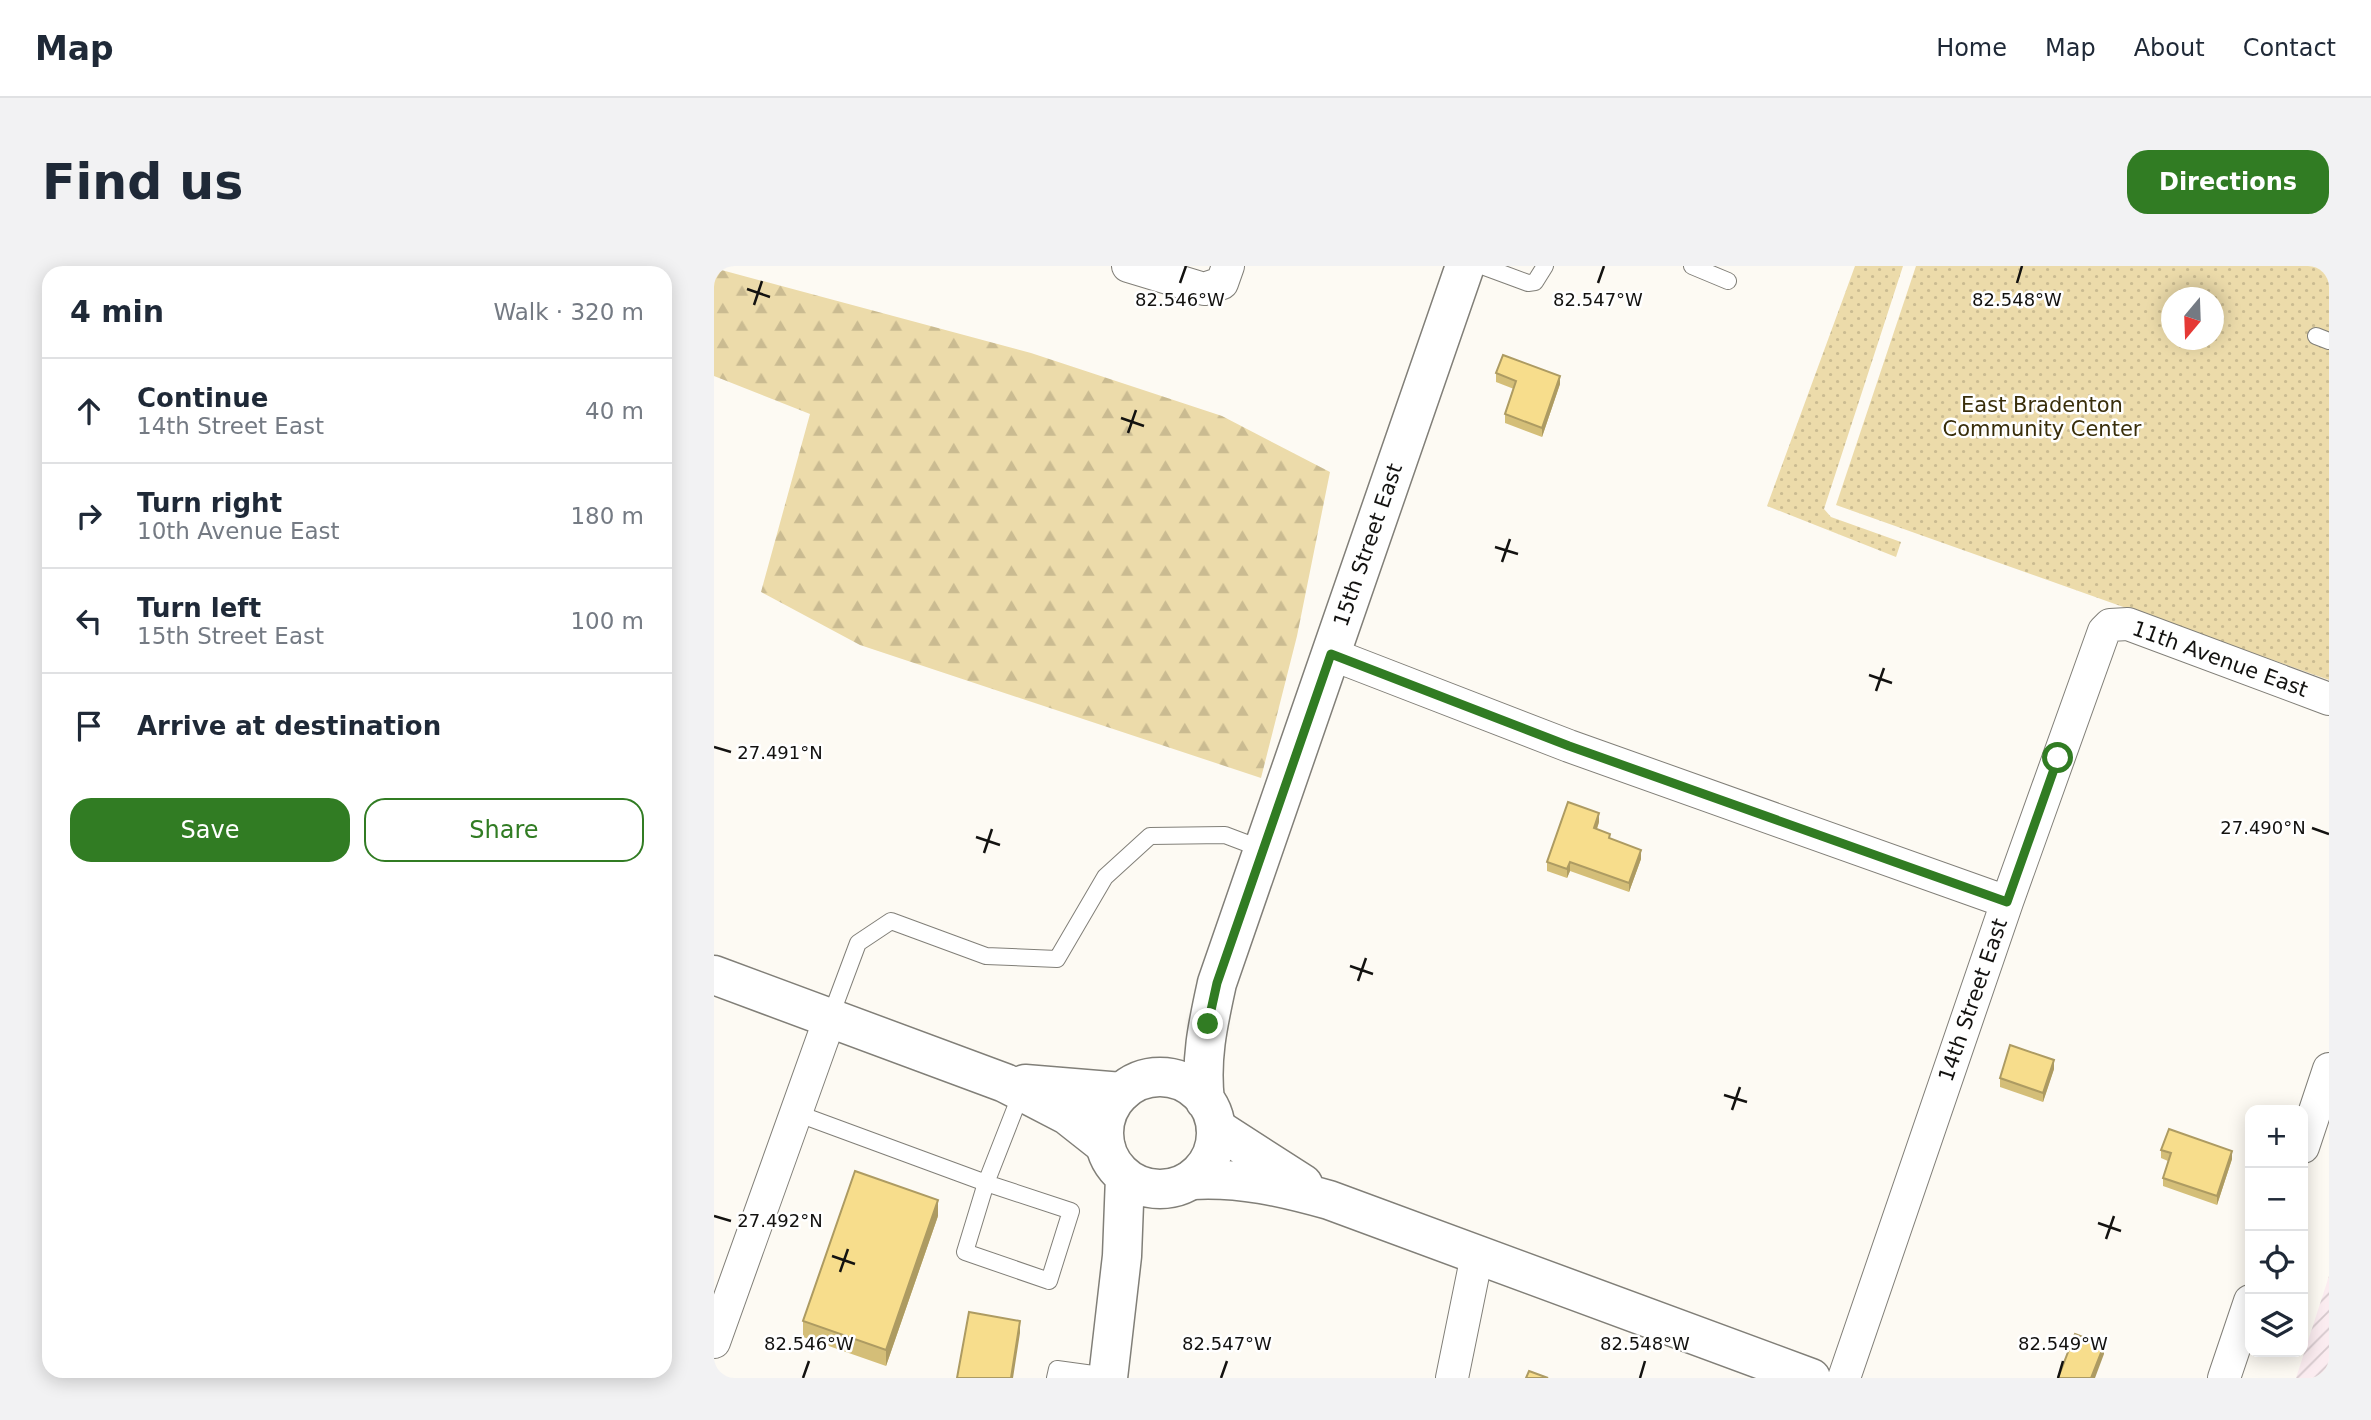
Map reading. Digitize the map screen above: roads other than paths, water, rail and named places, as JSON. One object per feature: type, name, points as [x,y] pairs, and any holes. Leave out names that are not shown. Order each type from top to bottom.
[{"type":"main road","name":"15th Street East","points":[[1210,1114],[1201,1073],[1203,1045],[1217,983],[1465,266]]},
{"type":"main road","points":[[714,975],[1013,1087],[1083,1125],[1105,1145],[1116,1168],[1125,1177],[1149,1188],[1228,1178],[1273,1185],[1328,1200],[1811,1378]]},
{"type":"main road","name":"15th Street East","points":[[1136,1085],[1177,1050],[1217,983]]},
{"type":"main road","points":[[1013,1087],[1182,1082],[1210,1114],[1328,1200]]},
{"type":"main road","points":[[1105,1145],[1106,1119],[1112,1104],[1136,1085]]},
{"type":"main road","points":[[1113,1377],[1151,1220],[1210,1157],[1210,1114]]},
{"type":"main road","points":[[1113,1377],[1125,1177]]},
{"type":"street","points":[[1128,266],[1204,289],[1222,283],[1228,266]]},
{"type":"street","name":"11th Avenue East","points":[[2110,625],[2128,624],[2329,699]]},
{"type":"street","name":"14th Street East","points":[[1844,1378],[2100,638],[2110,625]]},
{"type":"street","points":[[1331,654],[1569,746],[2007,902]]},
{"type":"street","points":[[714,1342],[830,1018]]},
{"type":"street","points":[[2308,1132],[2329,1069]]},
{"type":"street","points":[[1452,1378],[1477,1255]]},
{"type":"street","points":[[2224,1378],[2245,1316]]},
{"type":"lane","points":[[1482,266],[1528,283],[1535,282],[1545,266]]},
{"type":"lane","points":[[1692,266],[1728,281]]},
{"type":"lane","points":[[830,1018],[858,943],[891,921],[986,956],[1057,959],[1105,877],[1150,835],[1225,835],[1262,849]]},
{"type":"lane","points":[[796,1112],[986,1183],[1071,1211],[1049,1281],[965,1252],[986,1183],[1013,1087]]},
{"type":"lane","points":[[1055,1378],[1057,1369],[1113,1377]]},
{"type":"park label","name":"East Bradenton Community Center","points":[[2042,417]]}]
